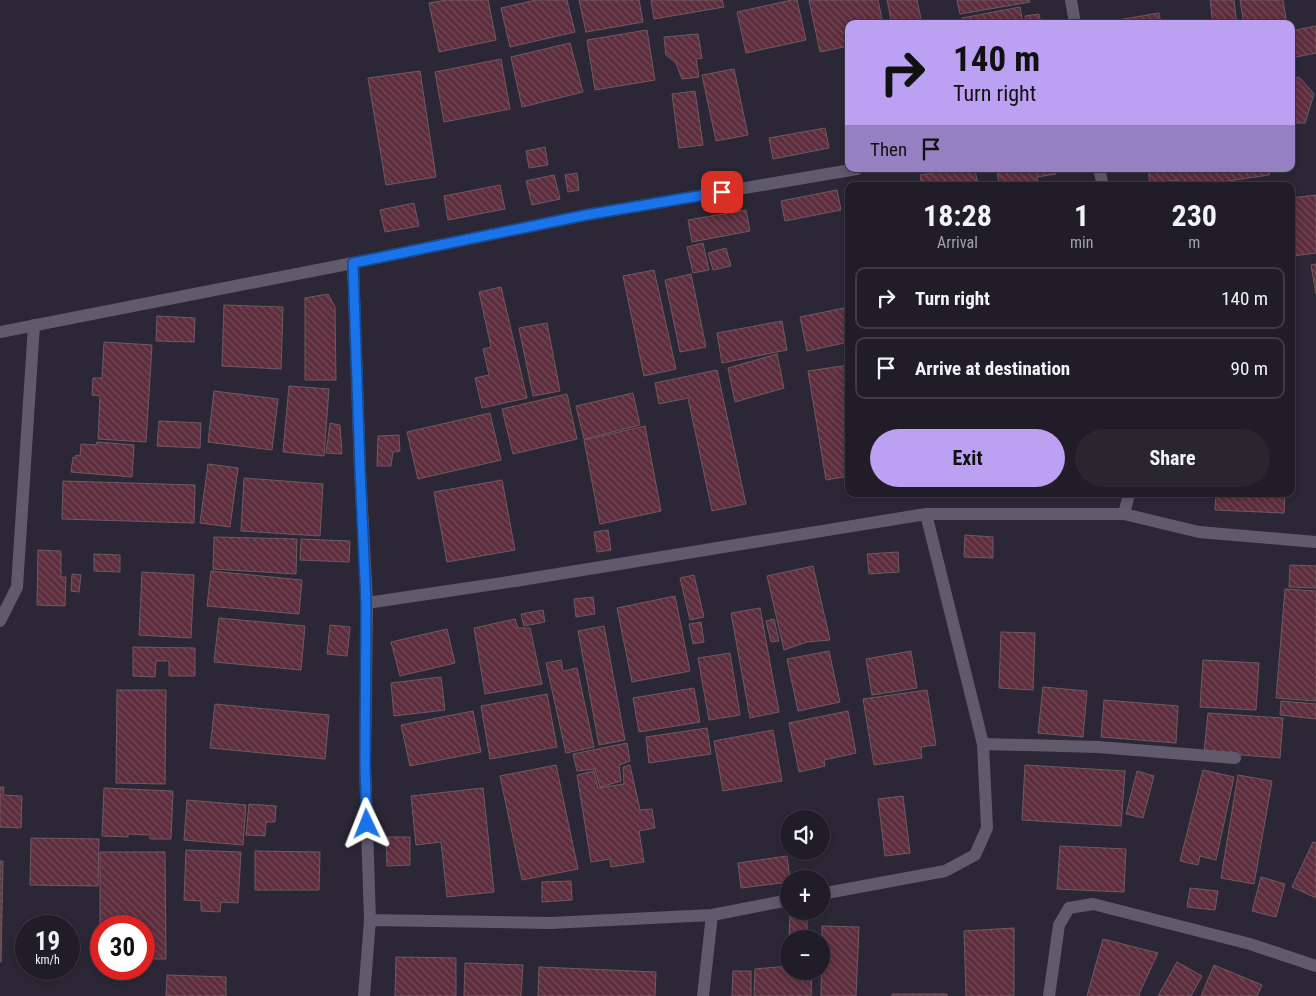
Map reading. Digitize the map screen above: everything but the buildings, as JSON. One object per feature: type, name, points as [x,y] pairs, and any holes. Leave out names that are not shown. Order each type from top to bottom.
[{"type":"street","points":[[1072,0],[1074,20]]},
{"type":"street","points":[[0,332],[586,215],[845,171]]},
{"type":"street","points":[[353,263],[366,603],[365,766],[370,920],[364,996]]},
{"type":"street","points":[[0,621],[17,587],[34,325]]},
{"type":"street","points":[[1124,514],[1129,497]]},
{"type":"street","points":[[366,603],[926,514],[1124,514],[1199,532],[1316,542]]},
{"type":"street","points":[[830,892],[945,871],[975,855],[987,828],[983,744],[926,514]]},
{"type":"street","points":[[983,744],[1098,747],[1235,758]]},
{"type":"street","points":[[370,920],[550,923],[712,915],[780,902]]},
{"type":"street","points":[[1050,996],[1060,925],[1070,908],[1094,904],[1250,944],[1316,966]]},
{"type":"street","points":[[704,996],[712,915]]},
{"type":"route","points":[[367,824],[365,766],[366,603],[353,263],[586,215],[722,192]]}]
